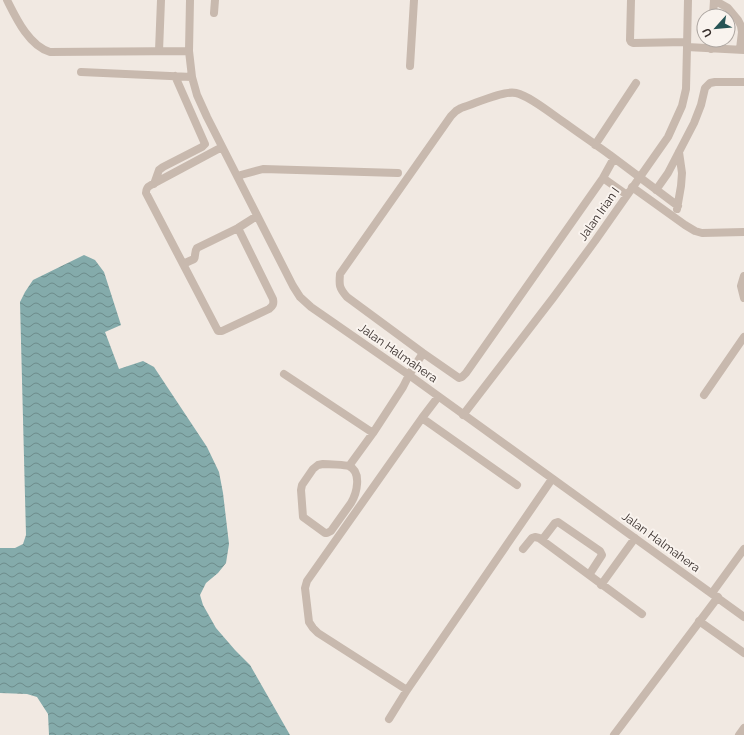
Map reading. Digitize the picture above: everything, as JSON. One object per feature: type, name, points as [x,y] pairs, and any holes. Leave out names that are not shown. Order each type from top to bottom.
[{"type":"street","points":[[7,0],[22,28],[40,47],[46,51],[55,53],[189,51]]},
{"type":"street","points":[[159,51],[161,0]]},
{"type":"street","name":"Jalan Halmahera","points":[[190,0],[189,51],[192,77],[197,95],[284,270],[300,297],[311,307],[409,375],[744,617]]},
{"type":"street","points":[[214,13],[215,0]]},
{"type":"street","points":[[410,66],[414,0]]},
{"type":"street","points":[[631,0],[631,42],[696,45]]},
{"type":"street","name":"Jalan Irian I","points":[[463,415],[553,298],[668,137],[682,106],[686,84],[688,0]]},
{"type":"street","points":[[714,0],[728,8],[738,20],[742,32],[742,49]]},
{"type":"street","points":[[81,72],[192,77]]},
{"type":"street","points":[[154,184],[159,170],[205,144],[174,76]]},
{"type":"street","points":[[656,190],[668,173],[694,123],[707,85],[715,82],[744,82]]},
{"type":"street","points":[[595,145],[636,83]]},
{"type":"street","points":[[614,158],[603,178],[462,377],[459,378],[423,353],[347,297],[341,290],[339,283],[340,274],[456,111],[507,92],[516,93],[525,97],[548,111],[614,158],[678,206]]},
{"type":"street","points":[[543,118],[548,111]]},
{"type":"street","points":[[222,147],[148,187],[146,190],[146,193],[218,331],[222,331],[269,309],[273,306],[274,302],[238,228]]},
{"type":"street","points":[[676,218],[682,186],[679,151]]},
{"type":"street","points":[[237,176],[263,169],[398,173]]},
{"type":"street","points":[[603,178],[627,195]]},
{"type":"street","points":[[632,188],[695,231],[702,233],[744,232]]},
{"type":"street","points":[[183,264],[194,259],[195,250],[197,248],[238,228],[257,216]]},
{"type":"street","points":[[744,276],[741,286],[744,298]]},
{"type":"street","points":[[704,395],[744,337]]},
{"type":"street","points":[[349,466],[373,433],[423,353]]},
{"type":"street","points":[[284,374],[373,433]]},
{"type":"street","points":[[407,690],[313,628],[309,622],[306,581],[438,397]]},
{"type":"street","points":[[422,418],[517,485]]},
{"type":"street","points":[[318,465],[349,466],[357,476],[354,498],[331,531],[325,533],[303,517],[302,485],[313,469],[318,465]]},
{"type":"street","points":[[389,719],[407,690],[552,479]]},
{"type":"street","points":[[542,540],[555,523],[558,522],[600,551],[602,555],[589,575]]},
{"type":"street","points":[[523,549],[532,538],[535,537],[542,540],[642,614]]},
{"type":"street","points":[[601,584],[635,538]]},
{"type":"street","points":[[614,735],[699,621],[744,549]]},
{"type":"street","points":[[699,621],[744,653]]},
{"type":"street","points":[[739,735],[744,728]]},
{"type":"water","points":[[84,255],[95,260],[104,272],[121,325],[105,332],[119,369],[143,361],[154,367],[207,447],[219,472],[229,544],[226,563],[218,573],[206,583],[200,595],[203,605],[216,628],[250,665],[290,735],[49,735],[48,714],[37,697],[27,694],[0,693],[0,548],[15,548],[23,544],[26,535],[20,302],[33,280]]}]
